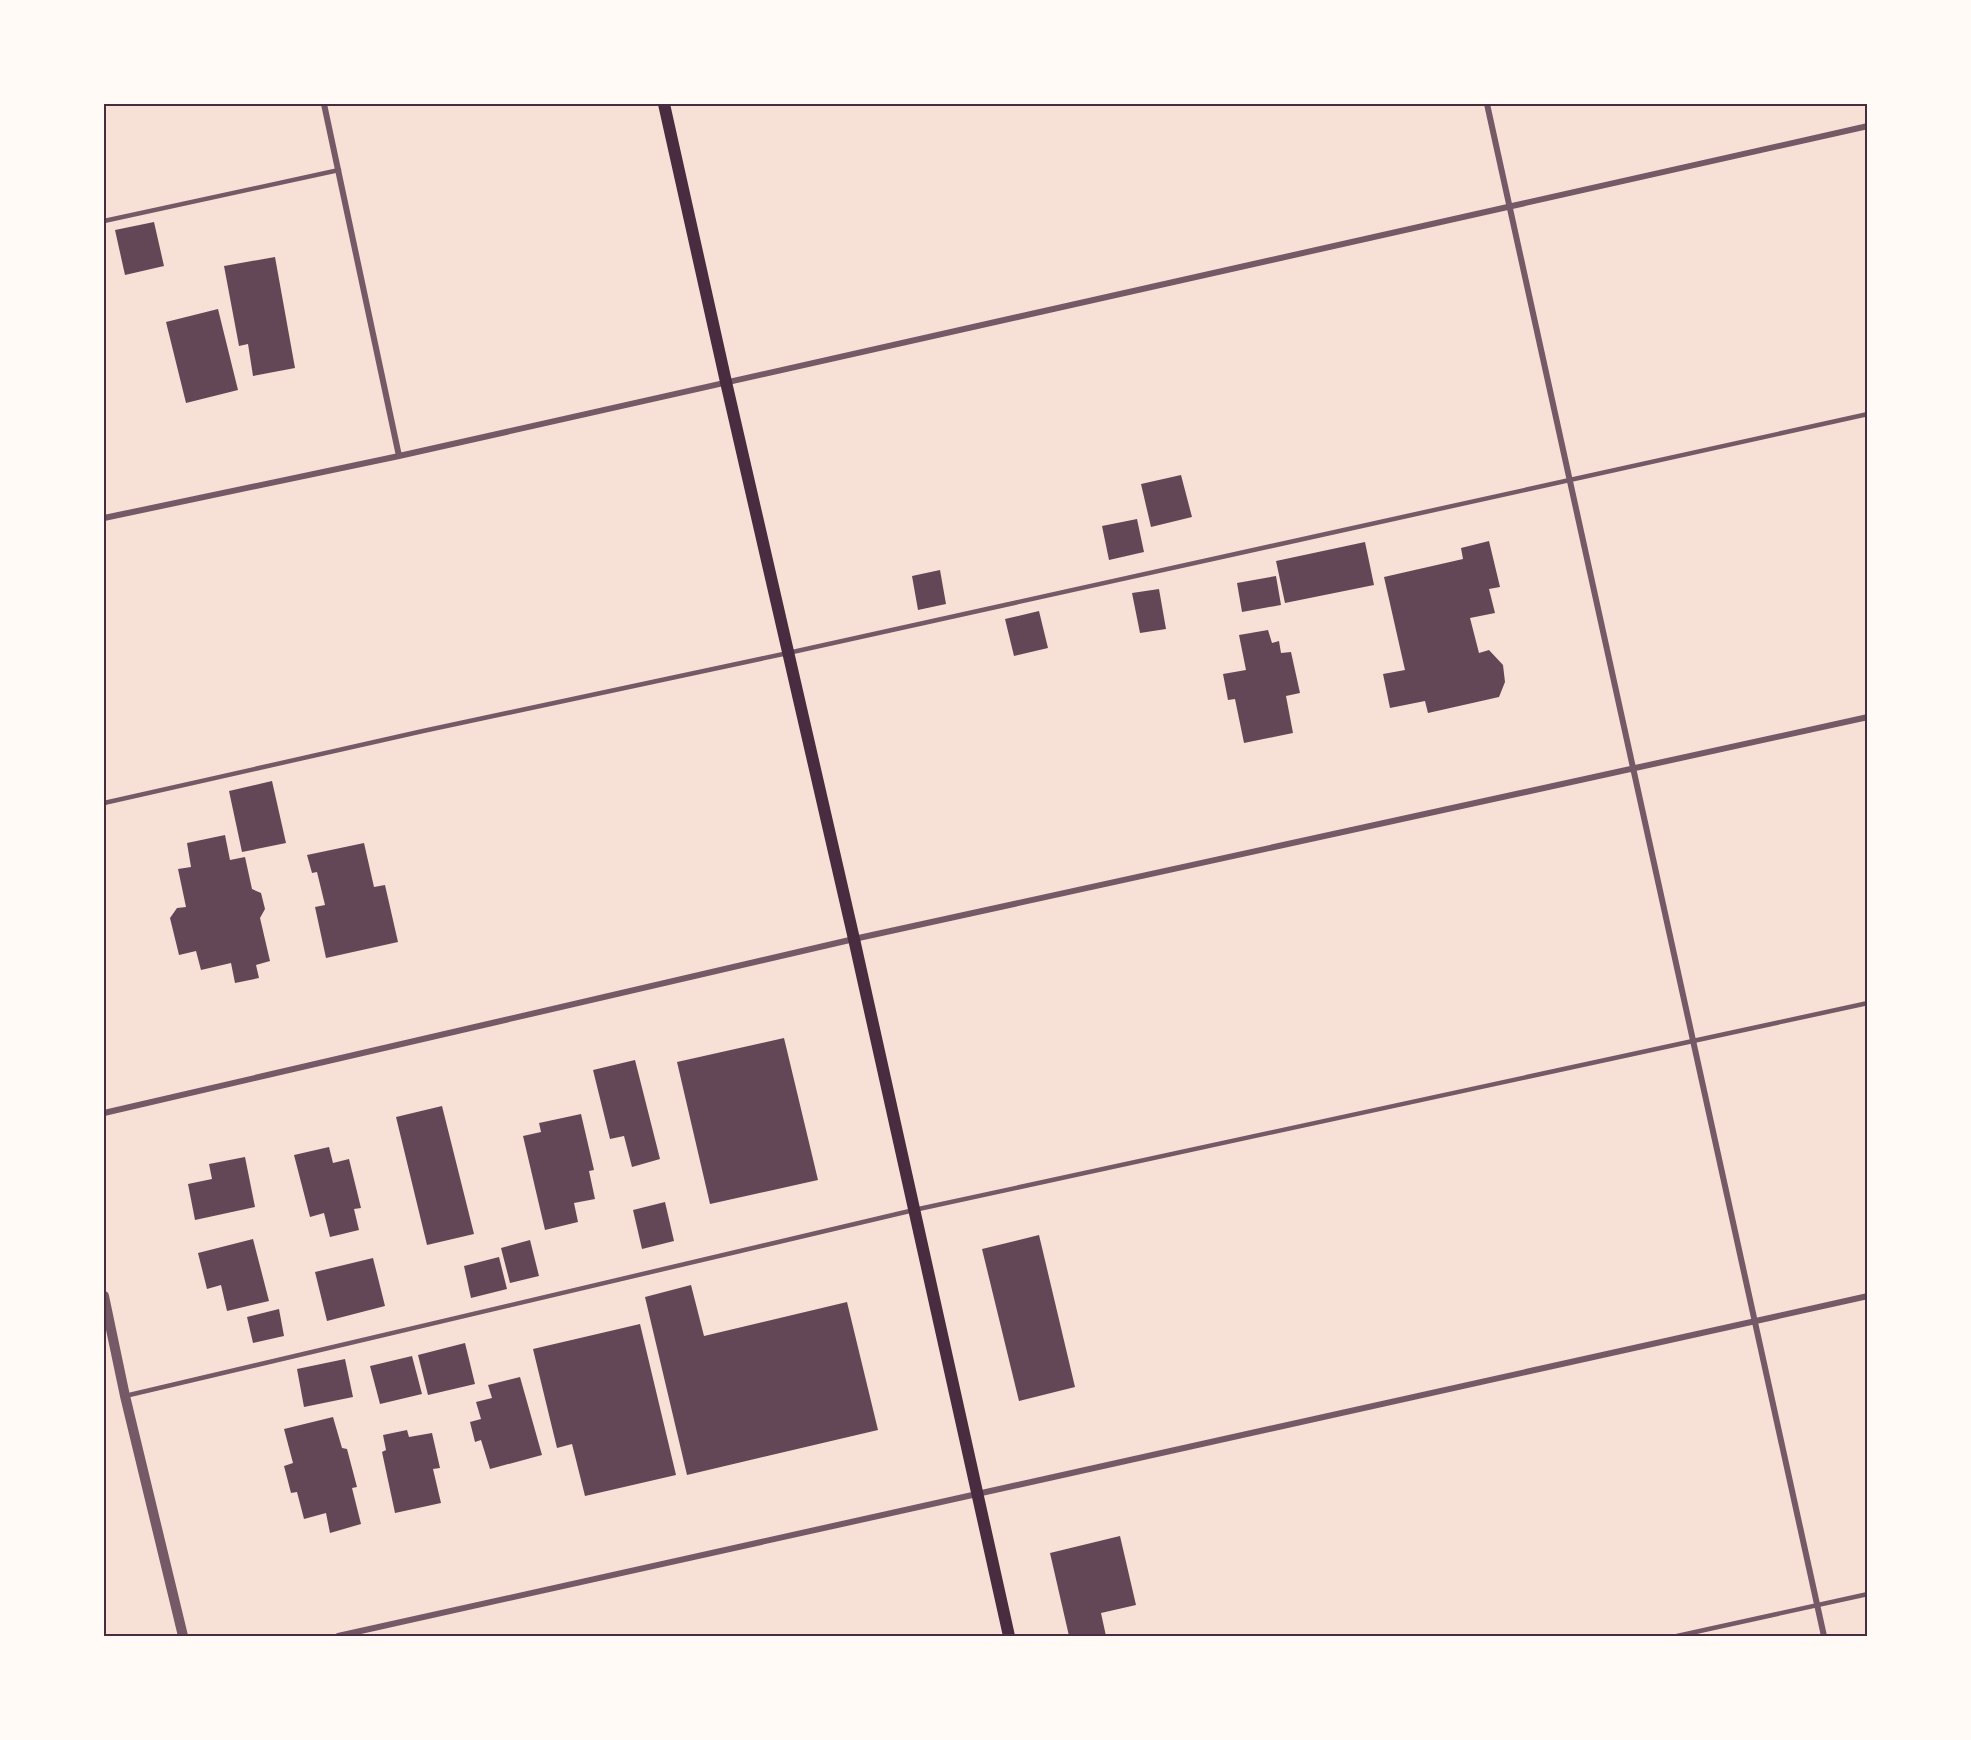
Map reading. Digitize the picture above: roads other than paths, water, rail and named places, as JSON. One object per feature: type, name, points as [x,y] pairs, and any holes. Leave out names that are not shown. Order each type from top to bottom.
[{"type":"main road","points":[[664,104],[854,939],[1009,1636]]},
{"type":"street","points":[[324,104],[399,456]]},
{"type":"street","points":[[1487,104],[1753,1322],[1824,1636]]},
{"type":"street","points":[[104,518],[399,456],[1868,126]]},
{"type":"street","points":[[104,1113],[854,939],[1868,717]]},
{"type":"street","points":[[104,1296],[125,1396],[183,1636]]},
{"type":"street","points":[[338,1636],[1868,1296]]},
{"type":"lane","points":[[104,221],[339,170]]},
{"type":"lane","points":[[104,803],[1868,414]]},
{"type":"lane","points":[[125,1396],[914,1210],[1868,1003]]},
{"type":"lane","points":[[1677,1636],[1868,1593]]}]
